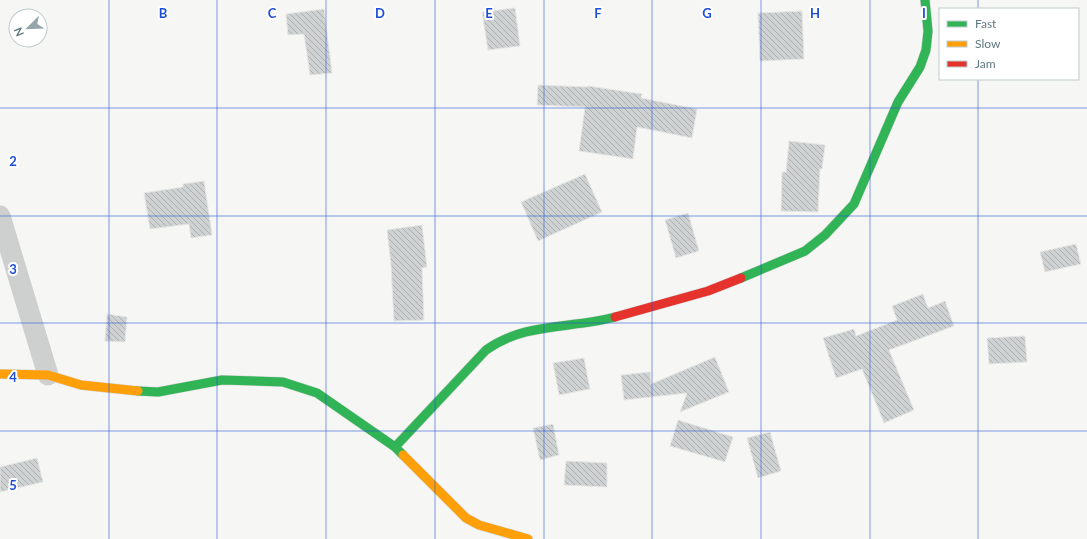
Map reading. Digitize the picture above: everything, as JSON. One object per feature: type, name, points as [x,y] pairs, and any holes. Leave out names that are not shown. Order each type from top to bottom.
[{"type":"street","points":[[395,447],[479,357],[497,342],[536,328],[606,319],[708,291],[805,251],[825,235],[854,204],[898,102],[920,67],[926,50],[928,31],[925,0]]},
{"type":"street","points":[[0,216],[48,375]]},
{"type":"street","points":[[0,374],[48,375],[81,385],[119,390],[158,392],[222,380],[283,382],[317,393],[395,447],[466,518],[479,525],[528,539]]},
{"type":"building","points":[[515,8],[520,46],[488,50],[482,12]]},
{"type":"building","points":[[324,9],[332,73],[310,75],[304,34],[288,35],[286,14]]},
{"type":"building","points":[[802,11],[804,59],[760,61],[758,13]]},
{"type":"building","points":[[538,85],[588,86],[642,94],[641,98],[697,109],[692,138],[637,127],[633,159],[579,151],[585,107],[537,105]]},
{"type":"building","points":[[789,141],[825,145],[822,169],[820,169],[818,212],[781,211],[782,172],[786,172]]},
{"type":"building","points":[[585,174],[602,212],[538,241],[521,202]]},
{"type":"building","points":[[204,181],[212,235],[191,238],[189,224],[150,229],[144,193],[183,187],[183,184]]},
{"type":"building","points":[[688,213],[699,251],[676,258],[665,220]]},
{"type":"building","points":[[422,225],[427,267],[422,268],[424,320],[394,321],[391,265],[387,230]]},
{"type":"building","points":[[1076,244],[1081,264],[1045,272],[1040,252]]},
{"type":"building","points":[[923,294],[928,308],[945,301],[954,326],[889,350],[914,410],[884,423],[862,369],[836,378],[823,338],[854,329],[856,336],[897,320],[892,306]]},
{"type":"building","points":[[107,314],[127,317],[125,342],[105,341]]},
{"type":"building","points":[[1025,336],[1027,362],[989,364],[987,338]]},
{"type":"building","points":[[715,357],[729,392],[680,412],[687,393],[624,400],[621,375],[650,372],[651,384]]},
{"type":"building","points":[[584,358],[590,389],[559,395],[553,363]]},
{"type":"building","points":[[678,420],[733,437],[725,462],[670,446]]},
{"type":"building","points":[[553,424],[559,455],[540,460],[533,428]]},
{"type":"building","points":[[770,432],[781,471],[758,478],[747,438]]},
{"type":"building","points":[[37,458],[43,482],[0,492],[0,467]]},
{"type":"building","points":[[566,461],[607,463],[607,487],[564,485]]},
{"type":"traffic: fast","points":[[741,278],[805,251],[825,235],[854,204],[898,102],[920,67],[926,50],[928,31],[925,0]]},
{"type":"traffic: fast","points":[[395,447],[486,350],[501,341],[532,330],[598,321],[615,317]]},
{"type":"traffic: fast","points":[[138,391],[158,392],[222,380],[283,382],[317,393],[395,447],[403,455]]},
{"type":"traffic: slow","points":[[0,374],[48,375],[81,385],[138,391]]},
{"type":"traffic: slow","points":[[403,455],[466,518],[479,525],[528,539]]},
{"type":"traffic: jam","points":[[615,317],[708,291],[741,278]]}]
